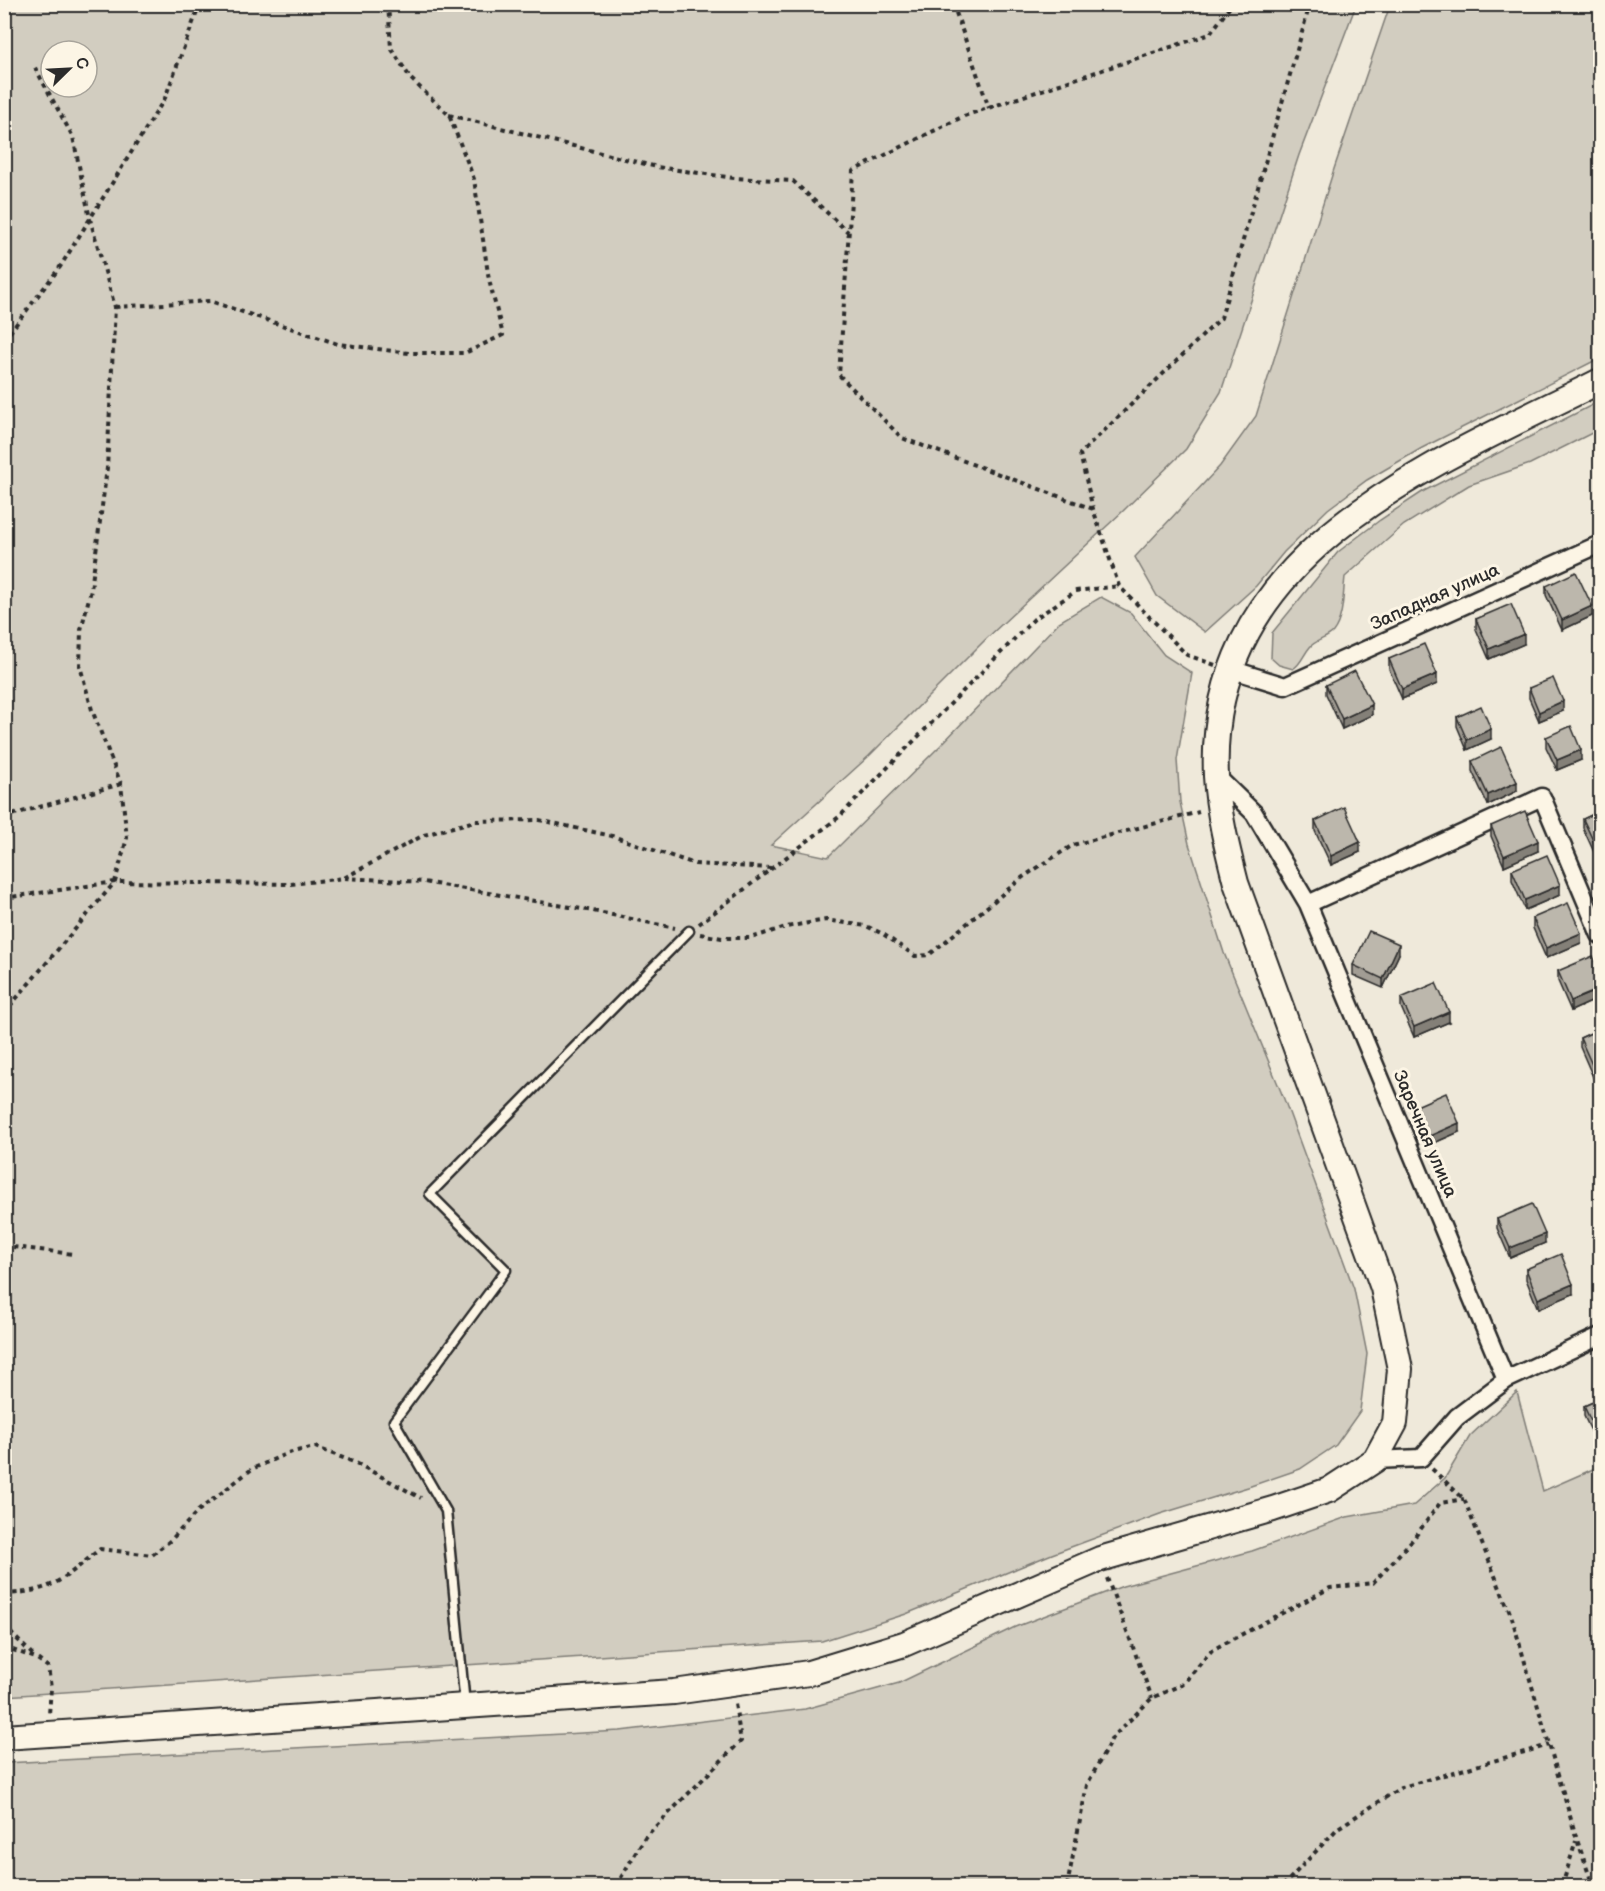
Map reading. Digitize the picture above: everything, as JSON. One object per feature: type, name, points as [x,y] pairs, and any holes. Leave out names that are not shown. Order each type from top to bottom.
[{"type":"main road","points":[[4,1737],[674,1692],[809,1673],[904,1644],[1100,1559],[1273,1509],[1329,1490],[1375,1460],[1395,1423],[1400,1370],[1383,1288],[1236,883],[1223,828],[1216,776],[1222,704],[1230,669],[1245,638],[1292,570],[1331,533],[1374,500],[1417,473],[1600,381]]},
{"type":"street","name":"Западная улица","points":[[1230,669],[1285,686],[1600,544]]},
{"type":"street","name":"Заречная улица","points":[[1216,776],[1254,813],[1308,904],[1506,1380]]},
{"type":"street","points":[[1308,904],[1542,797],[1600,935]]},
{"type":"street","points":[[1375,1460],[1421,1458],[1456,1418],[1506,1380],[1600,1336]]},
{"type":"lane","points":[[465,1706],[446,1511],[394,1421],[506,1270],[430,1194],[688,932]]},
{"type":"path","points":[[4,340],[60,267],[165,98],[200,4]]},
{"type":"path","points":[[115,307],[210,301],[338,344],[409,353],[465,353],[503,335],[489,280],[474,179],[449,115],[411,80],[391,48],[388,4]]},
{"type":"path","points":[[953,4],[989,108]]},
{"type":"path","points":[[1093,509],[902,438],[839,375],[853,171],[964,116],[1209,34],[1232,4]]},
{"type":"path","points":[[1230,669],[1187,655],[1119,586],[1093,509],[1080,454],[1221,318],[1310,4]]},
{"type":"path","points":[[4,1013],[115,882],[127,838],[121,784],[92,710],[80,666],[81,630],[91,590],[107,468],[115,307],[90,219],[74,137],[33,64]]},
{"type":"path","points":[[449,115],[657,167],[734,178],[793,181],[849,232]]},
{"type":"path","points":[[688,932],[839,817],[1034,619],[1076,591],[1119,586]]},
{"type":"path","points":[[4,817],[121,784]]},
{"type":"path","points":[[4,898],[115,882],[290,884],[344,878],[424,882],[593,911],[722,938],[751,938],[786,927],[826,920],[866,926],[883,934],[915,957],[929,955],[1023,877],[1073,845],[1220,806]]},
{"type":"path","points":[[344,878],[424,835],[475,821],[539,820],[612,836],[695,864],[771,868]]},
{"type":"path","points":[[4,1246],[74,1254]]},
{"type":"path","points":[[4,1594],[29,1593],[57,1584],[100,1548],[152,1555],[171,1540],[198,1510],[252,1469],[288,1453],[315,1447],[356,1463],[446,1511]]},
{"type":"path","points":[[1421,1458],[1464,1499],[1512,1618],[1576,1840],[1593,1887]]},
{"type":"path","points":[[1067,1887],[1087,1785],[1112,1738],[1152,1698],[1183,1684],[1212,1650],[1280,1614],[1330,1588],[1373,1583],[1414,1538],[1440,1503],[1464,1499]]},
{"type":"path","points":[[1100,1559],[1152,1698]]},
{"type":"path","points":[[4,1626],[36,1658],[48,1666],[51,1688],[47,1734]]},
{"type":"path","points":[[4,1647],[36,1658]]},
{"type":"path","points":[[616,1887],[645,1838],[741,1741],[732,1684]]},
{"type":"path","points":[[1283,1887],[1338,1828],[1402,1788],[1549,1745]]},
{"type":"path","points":[[1562,1887],[1576,1840]]},
{"type":"shaded area","points":[[5,5],[1356,5],[1299,155],[1221,392],[1186,449],[987,638],[869,756],[771,845],[828,857],[940,746],[1059,622],[1101,597],[1131,613],[1164,655],[1192,673],[1177,760],[1180,802],[1189,844],[1224,953],[1284,1099],[1354,1289],[1367,1354],[1360,1411],[1336,1445],[1300,1469],[1160,1514],[1052,1554],[906,1614],[822,1641],[5,1696]]},
{"type":"shaded area","points":[[1390,5],[1600,5],[1600,358],[1422,448],[1367,480],[1328,509],[1284,552],[1256,586],[1205,632],[1157,596],[1135,557],[1220,466],[1256,416],[1334,169]]},
{"type":"shaded area","points":[[1600,401],[1600,429],[1530,464],[1469,485],[1404,525],[1345,577],[1341,613],[1333,632],[1313,645],[1293,669],[1279,665],[1271,658],[1272,633],[1338,552],[1380,520],[1424,491]]},
{"type":"shaded area","points":[[1517,1392],[1543,1491],[1600,1466],[1600,1886],[5,1886],[5,1763],[620,1731],[805,1709],[899,1683],[1015,1627],[1123,1586],[1252,1551],[1347,1517],[1414,1505],[1445,1478],[1470,1436]]},
{"type":"building","points":[[1576,572],[1592,606],[1562,620],[1546,586]]},
{"type":"building","points":[[1511,604],[1524,634],[1489,649],[1476,619]]},
{"type":"building","points":[[1424,644],[1437,674],[1402,689],[1389,659]]},
{"type":"building","points":[[1355,671],[1372,705],[1342,719],[1326,685]]},
{"type":"building","points":[[1553,678],[1563,701],[1539,712],[1529,688]]},
{"type":"building","points":[[1481,706],[1491,729],[1467,740],[1457,717]]},
{"type":"building","points":[[1571,726],[1581,750],[1557,760],[1546,737]]},
{"type":"building","points":[[1501,747],[1517,782],[1488,795],[1472,761]]},
{"type":"building","points":[[1344,807],[1360,842],[1331,856],[1315,821]]},
{"type":"building","points":[[1525,811],[1538,841],[1504,856],[1491,826]]},
{"type":"building","points":[[1600,811],[1600,852],[1599,853],[1583,819]]},
{"type":"building","points":[[1547,855],[1560,885],[1525,900],[1512,870]]},
{"type":"building","points":[[1568,903],[1581,933],[1546,948],[1533,918]]},
{"type":"building","points":[[1369,931],[1399,944],[1383,979],[1353,965]]},
{"type":"building","points":[[1593,956],[1600,974],[1600,989],[1571,1001],[1558,971]]},
{"type":"building","points":[[1436,983],[1449,1012],[1414,1027],[1401,998]]},
{"type":"building","points":[[1600,1029],[1600,1064],[1593,1067],[1580,1038]]},
{"type":"building","points":[[1446,1093],[1459,1123],[1425,1138],[1412,1108]]},
{"type":"building","points":[[1532,1204],[1545,1234],[1510,1248],[1497,1219]]},
{"type":"building","points":[[1561,1254],[1573,1284],[1538,1299],[1526,1269]]},
{"type":"building","points":[[1600,1399],[1600,1441],[1584,1406]]}]
